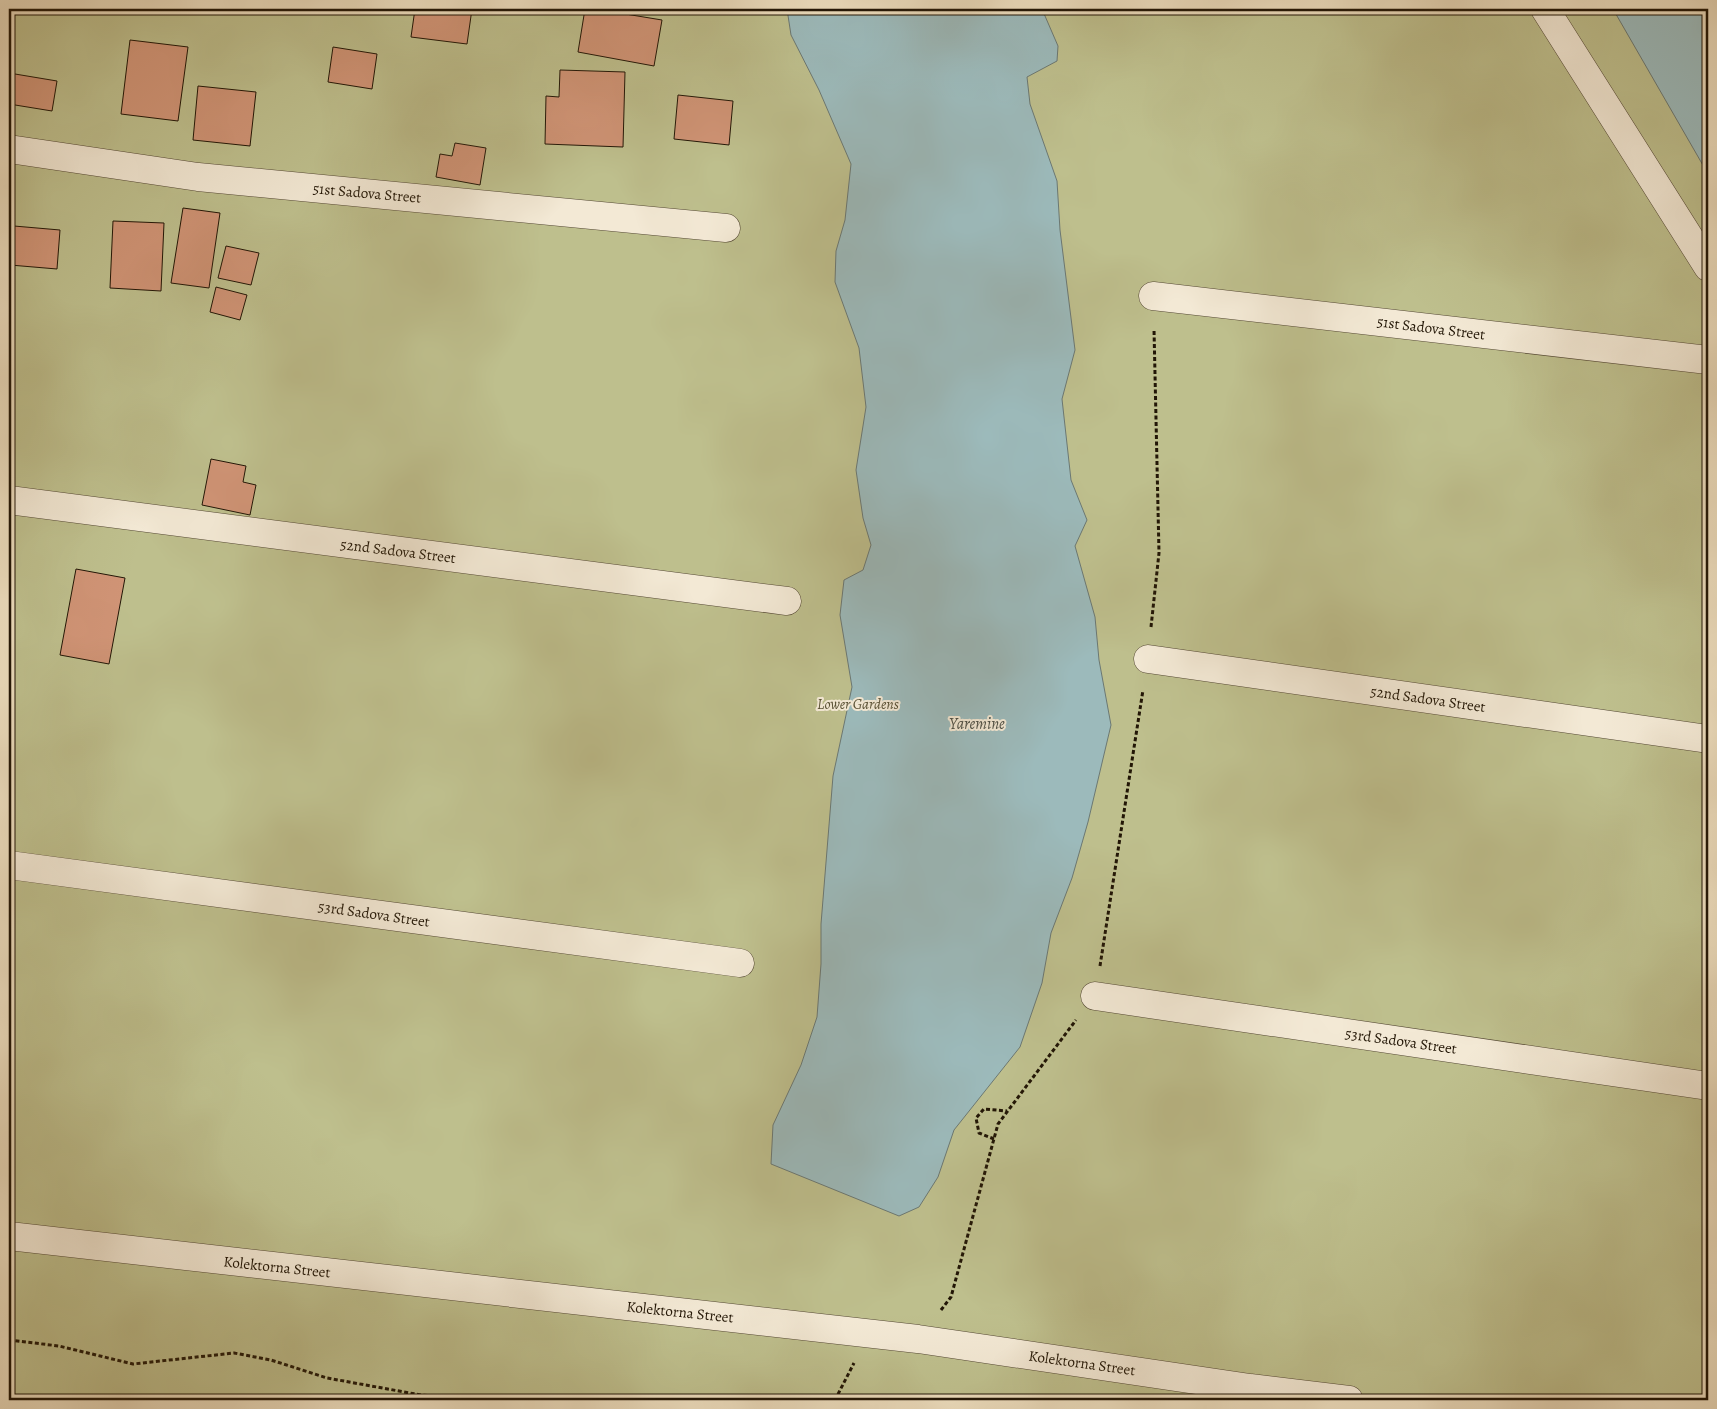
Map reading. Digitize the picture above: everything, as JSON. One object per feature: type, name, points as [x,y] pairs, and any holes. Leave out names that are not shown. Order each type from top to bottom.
[{"type":"street","points":[[1545,9],[1708,267]]},
{"type":"street","name":"51st Sadova Street","points":[[9,149],[198,177],[726,228]]},
{"type":"street","name":"51st Sadova Street","points":[[1153,296],[1708,360]]},
{"type":"street","name":"52nd Sadova Street","points":[[9,500],[787,601]]},
{"type":"street","name":"52nd Sadova Street","points":[[1148,659],[1708,739]]},
{"type":"street","name":"53rd Sadova Street","points":[[9,864],[740,963]]},
{"type":"street","name":"53rd Sadova Street","points":[[1095,996],[1708,1086]]},
{"type":"street","name":"Kolektorna Street","points":[[9,1236],[918,1339],[1250,1388],[1350,1400]]},
{"type":"path","points":[[918,1339],[951,1297],[998,1124],[1095,996],[1148,659],[1158,553],[1153,296]]},
{"type":"path","points":[[994,1139],[979,1133],[976,1118],[984,1109],[1007,1111]]},
{"type":"path","points":[[835,1400],[870,1334]]},
{"type":"path","points":[[9,1340],[59,1346],[134,1364],[234,1353],[271,1360],[328,1378],[421,1395],[474,1400]]},
{"type":"green space","name":"Lower Gardens","points":[[9,9],[1708,9],[1708,1400],[9,1400]]},
{"type":"water","name":"Yaremine","points":[[787,9],[1042,9],[1058,46],[1057,61],[1027,77],[1030,104],[1057,181],[1060,230],[1075,350],[1062,399],[1071,480],[1087,520],[1075,546],[1095,617],[1099,660],[1111,725],[1088,822],[1072,878],[1051,933],[1042,983],[1020,1047],[954,1130],[938,1177],[919,1207],[899,1216],[771,1164],[773,1125],[801,1065],[817,1017],[821,964],[821,924],[833,776],[852,687],[840,615],[844,580],[863,570],[871,545],[863,518],[856,470],[866,407],[859,348],[835,282],[836,251],[845,220],[851,164],[819,90],[791,35]]},
{"type":"water","points":[[1613,9],[1706,9],[1708,20],[1708,174]]},
{"type":"building","points":[[415,9],[472,9],[467,44],[411,37]]},
{"type":"building","points":[[585,9],[662,20],[654,66],[578,52]]},
{"type":"building","points":[[130,40],[188,47],[178,121],[121,114]]},
{"type":"building","points":[[333,47],[377,54],[372,89],[328,82]]},
{"type":"building","points":[[560,70],[625,72],[623,147],[545,144],[546,96],[559,97]]},
{"type":"building","points":[[9,73],[57,81],[52,111],[9,104]]},
{"type":"building","points":[[198,86],[256,92],[250,146],[193,140]]},
{"type":"building","points":[[678,95],[733,101],[729,145],[674,139]]},
{"type":"building","points":[[455,143],[486,148],[480,185],[436,177],[440,154],[452,156]]},
{"type":"building","points":[[183,208],[220,213],[209,288],[171,283]]},
{"type":"building","points":[[113,221],[164,223],[161,291],[110,288]]},
{"type":"building","points":[[14,226],[60,230],[57,269],[10,265]]},
{"type":"building","points":[[226,246],[259,253],[251,285],[218,278]]},
{"type":"building","points":[[216,287],[247,295],[240,320],[210,312]]},
{"type":"building","points":[[211,459],[246,466],[243,482],[256,485],[250,515],[202,505]]},
{"type":"building","points":[[76,569],[125,578],[109,664],[60,655]]}]
